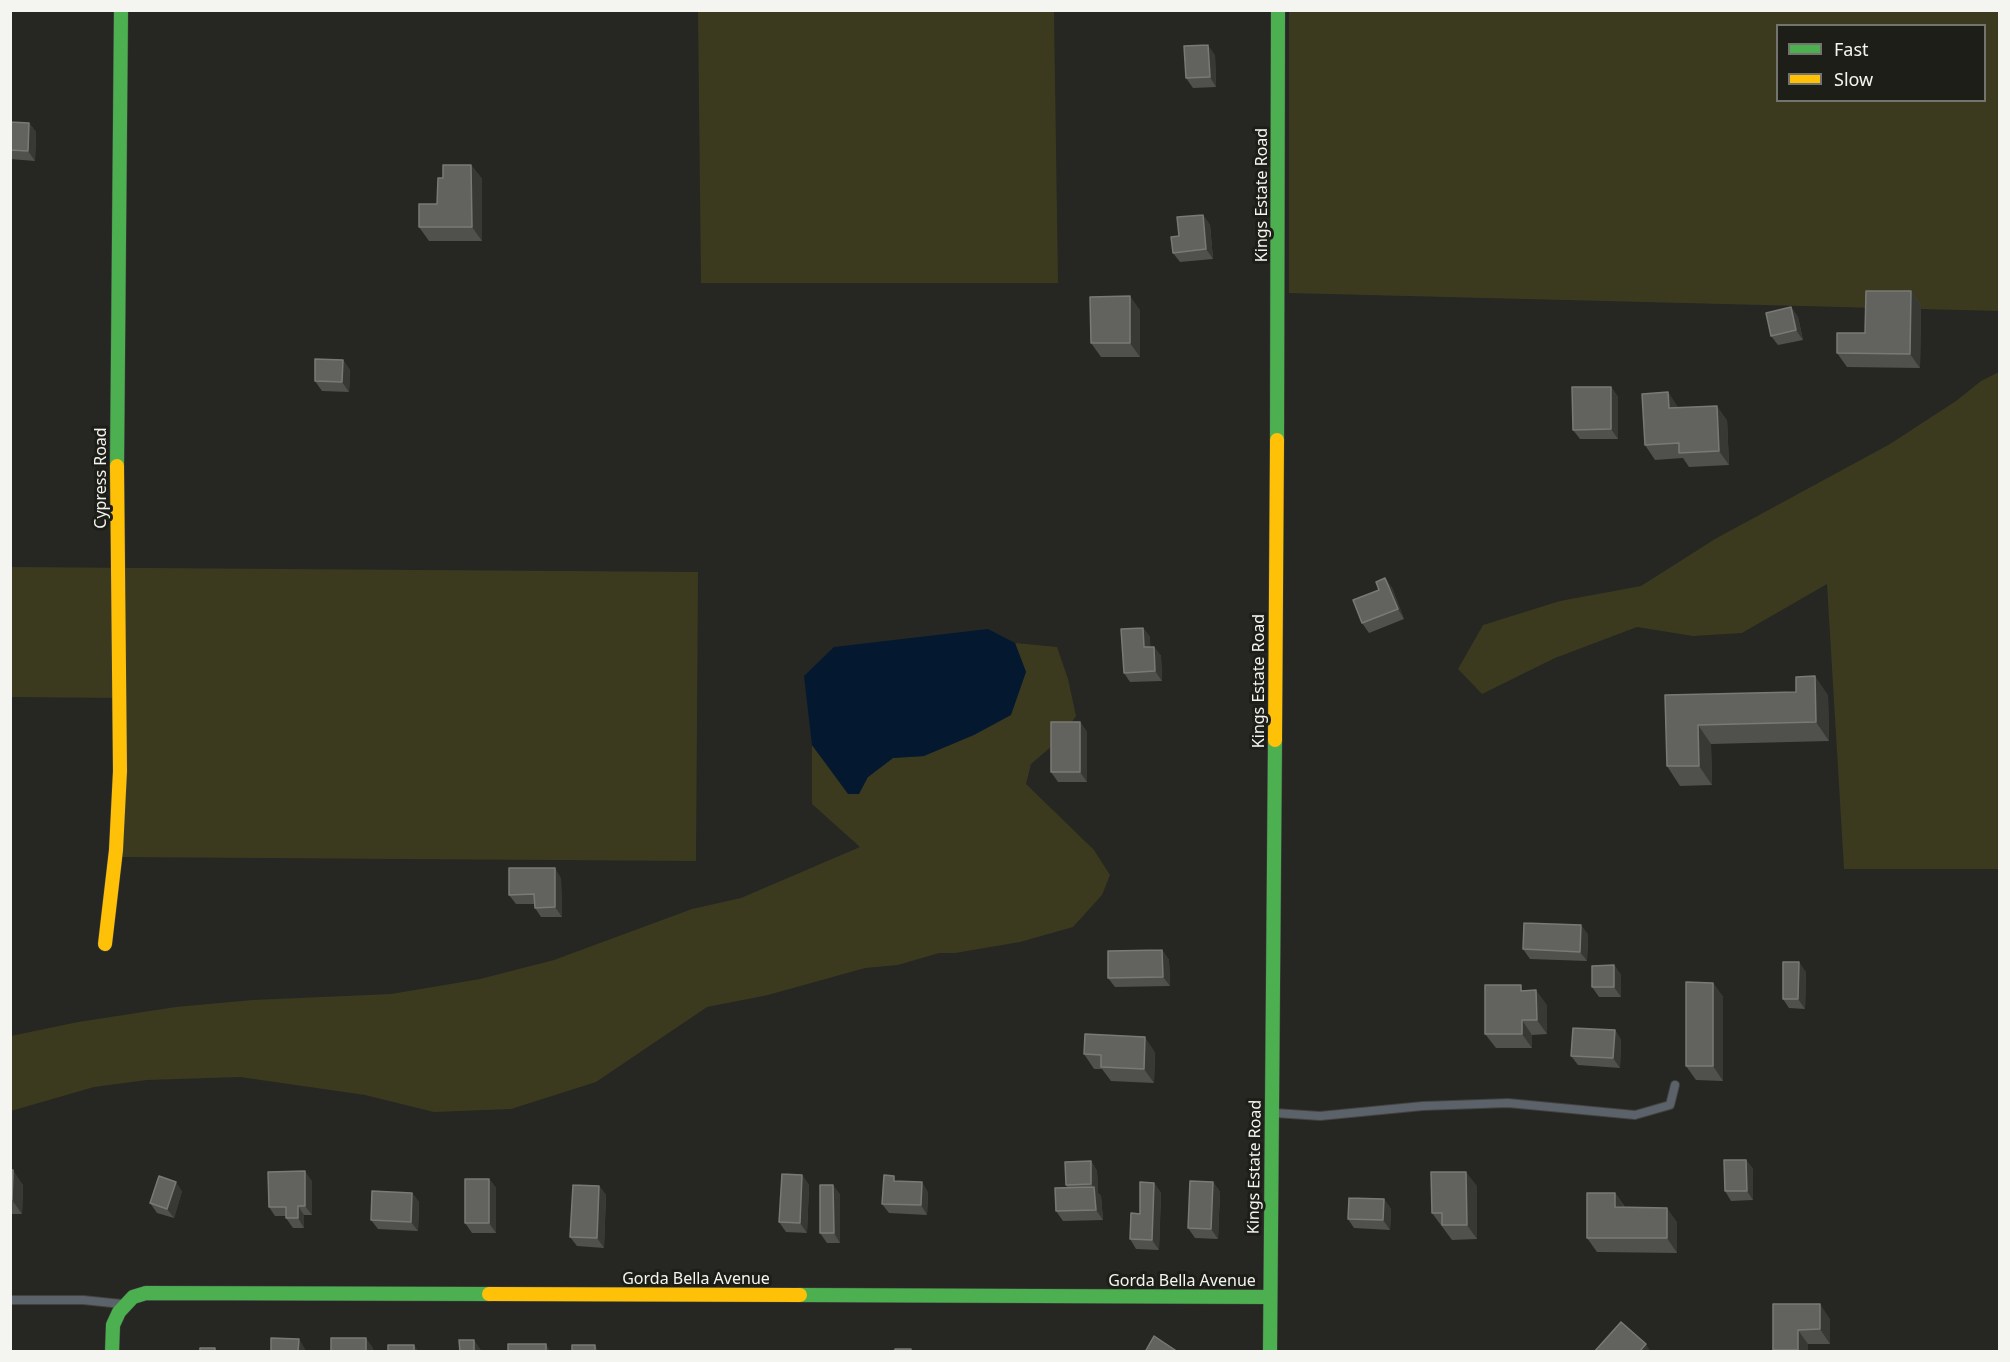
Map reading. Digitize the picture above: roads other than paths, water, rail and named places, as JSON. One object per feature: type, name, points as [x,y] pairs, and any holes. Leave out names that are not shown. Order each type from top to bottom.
[{"type":"street","name":"Cypress Road","points":[[105,944],[116,850],[120,771],[117,454],[121,10]]},
{"type":"street","name":"Kings Estate Road","points":[[1270,1352],[1278,10]]},
{"type":"street","name":"Gorda Bella Avenue","points":[[125,1304],[134,1297],[160,1292],[862,1297],[1270,1297]]},
{"type":"street","points":[[112,1352],[113,1325],[118,1312],[125,1304]]},
{"type":"lane","points":[[1272,1113],[1320,1116],[1423,1106],[1508,1102],[1635,1115],[1670,1105],[1675,1085]]},
{"type":"lane","points":[[10,1300],[83,1300],[125,1304]]},
{"type":"water","points":[[988,629],[1015,643],[1026,672],[1011,715],[974,735],[924,756],[893,758],[868,777],[859,794],[848,794],[812,745],[804,676],[834,647]]}]
